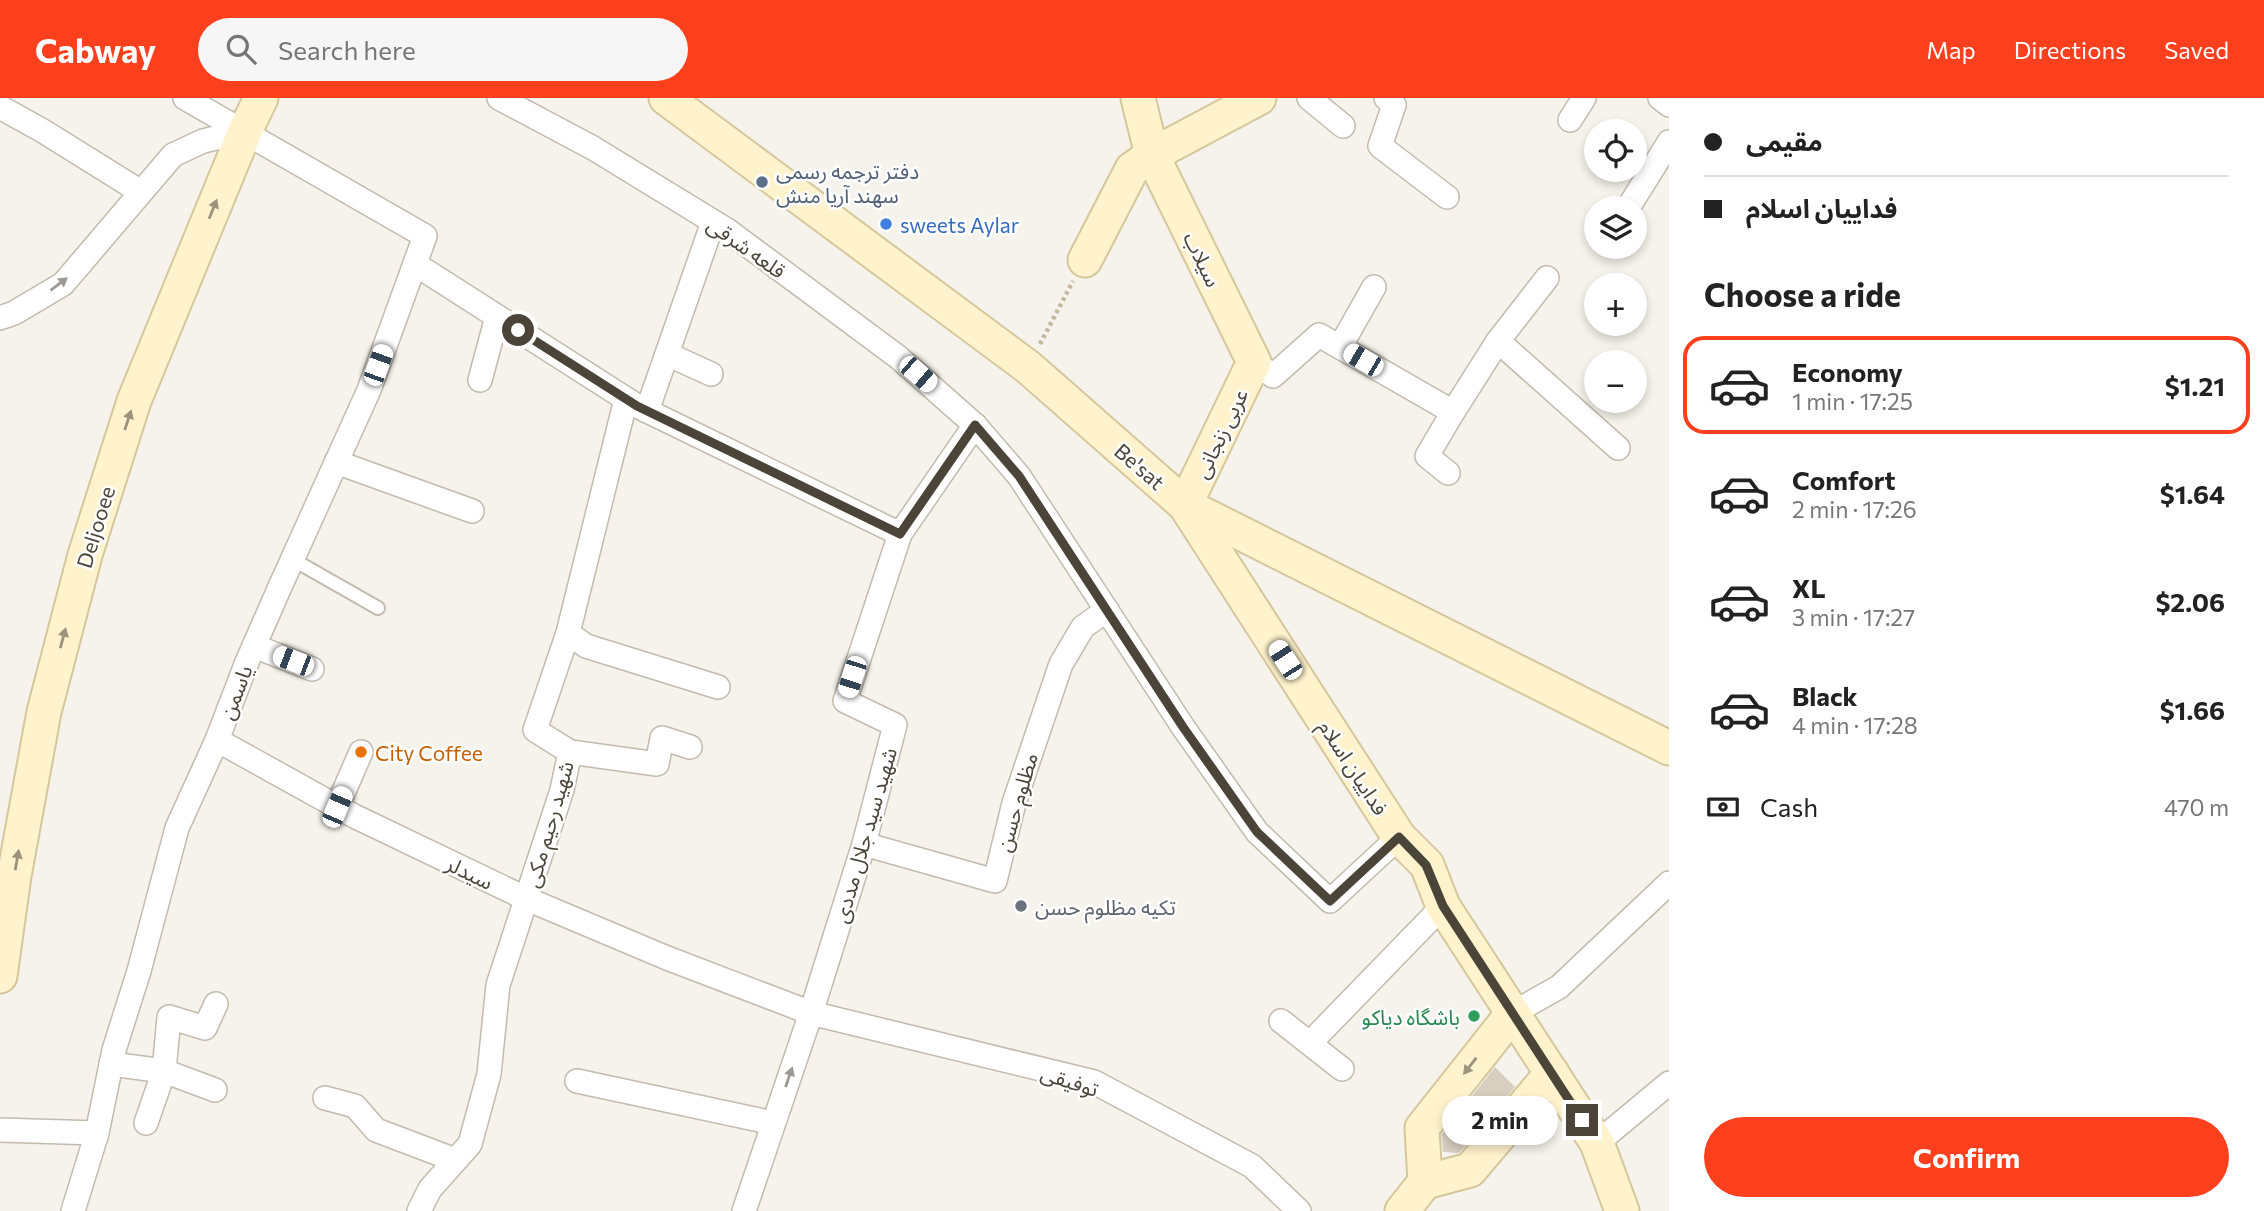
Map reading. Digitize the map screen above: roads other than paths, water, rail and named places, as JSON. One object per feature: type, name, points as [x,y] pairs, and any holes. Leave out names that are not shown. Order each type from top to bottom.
[{"type":"main road","name":"Deljooee","points":[[0,976],[14,876],[44,712],[85,555],[134,401],[261,98]]},
{"type":"main road","name":"Be'sat","points":[[666,98],[1028,366],[1185,505],[1669,748]]},
{"type":"main road","name":"سیلاب","points":[[1138,98],[1152,155],[1254,362]]},
{"type":"main road","points":[[1085,260],[1132,169],[1152,155],[1259,98]]},
{"type":"main road","name":"عربی زنجانی","points":[[1185,505],[1254,362]]},
{"type":"main road","name":"فداییان اسلام","points":[[1185,505],[1399,837],[1426,865],[1443,906],[1597,1143],[1622,1211]]},
{"type":"main road","points":[[1425,1182],[1422,1128],[1513,1013]]},
{"type":"main road","points":[[1402,1211],[1425,1182],[1470,1170],[1552,1073]]},
{"type":"street","points":[[186,98],[245,131]]},
{"type":"street","name":"قلعه شرقی","points":[[499,98],[593,148],[727,230],[898,357],[975,425],[1019,476],[1183,727],[1257,832],[1330,901],[1399,837]]},
{"type":"street","points":[[1309,98],[1343,126]]},
{"type":"street","points":[[1386,98],[1394,105],[1380,146],[1447,197]]},
{"type":"street","points":[[1570,120],[1584,98]]},
{"type":"street","points":[[1660,98],[1669,105]]},
{"type":"street","points":[[0,107],[141,192]]},
{"type":"street","points":[[0,318],[14,313],[63,284],[173,155],[203,141],[245,131]]},
{"type":"street","name":"یاسمن","points":[[73,1211],[97,1133],[111,1064],[177,828],[217,740],[292,559],[369,390],[425,236],[245,131]]},
{"type":"street","points":[[1635,196],[1669,142]]},
{"type":"street","points":[[647,411],[713,222]]},
{"type":"street","points":[[415,264],[647,411],[900,534]]},
{"type":"street","points":[[1448,473],[1427,456],[1498,341],[1547,278]]},
{"type":"street","points":[[1340,347],[1374,287]]},
{"type":"street","points":[[480,380],[497,317]]},
{"type":"street","points":[[1254,362],[1273,376],[1319,335],[1453,412]]},
{"type":"street","points":[[1498,341],[1618,448]]},
{"type":"street","points":[[667,354],[711,374]]},
{"type":"street","name":"شهید رحیم مکی","points":[[419,1211],[430,1189],[470,1144],[489,1074],[498,985],[562,790],[570,752],[535,730],[568,633],[626,399]]},
{"type":"street","name":"شهید سید جلال مددی","points":[[744,1211],[811,1013],[864,844],[895,725],[845,701],[900,534],[975,425]]},
{"type":"street","points":[[336,462],[471,511]]},
{"type":"street","name":"مظلوم حسن","points":[[864,844],[995,881],[1014,803],[1061,664],[1083,627],[1107,610]]},
{"type":"street","points":[[568,633],[586,646],[718,687]]},
{"type":"street","points":[[254,646],[312,669]]},
{"type":"street","points":[[570,752],[656,764],[662,738],[690,747]]},
{"type":"street","name":"سیدلر","points":[[217,740],[337,807],[527,899],[667,958],[811,1013]]},
{"type":"street","points":[[337,807],[361,752]]},
{"type":"street","points":[[1513,1013],[1559,987],[1669,883]]},
{"type":"street","points":[[1310,1043],[1443,906]]},
{"type":"street","points":[[146,1123],[164,1071],[169,1017],[205,1028],[216,1004]]},
{"type":"street","name":"توفیقی","points":[[811,1013],[1094,1083],[1252,1166],[1298,1211]]},
{"type":"street","points":[[1281,1021],[1342,1069]]},
{"type":"street","points":[[111,1064],[164,1071],[215,1090]]},
{"type":"street","points":[[578,1081],[773,1123]]},
{"type":"street","points":[[1597,1143],[1669,1083]]},
{"type":"street","points":[[325,1098],[355,1106],[376,1130],[455,1160]]},
{"type":"street","points":[[0,1130],[97,1133]]},
{"type":"lane","points":[[292,559],[378,608]]},
{"type":"place","name":"دفتر ترجمه رسمی سهند آریا منش","points":[[762,182]]},
{"type":"place","name":"sweets Aylar","points":[[886,224]]},
{"type":"place","name":"City Coffee","points":[[361,752]]},
{"type":"place","name":"تکیه مظلوم حسن","points":[[1021,906]]},
{"type":"place","name":"باشگاه دیاکو","points":[[1474,1016]]}]
